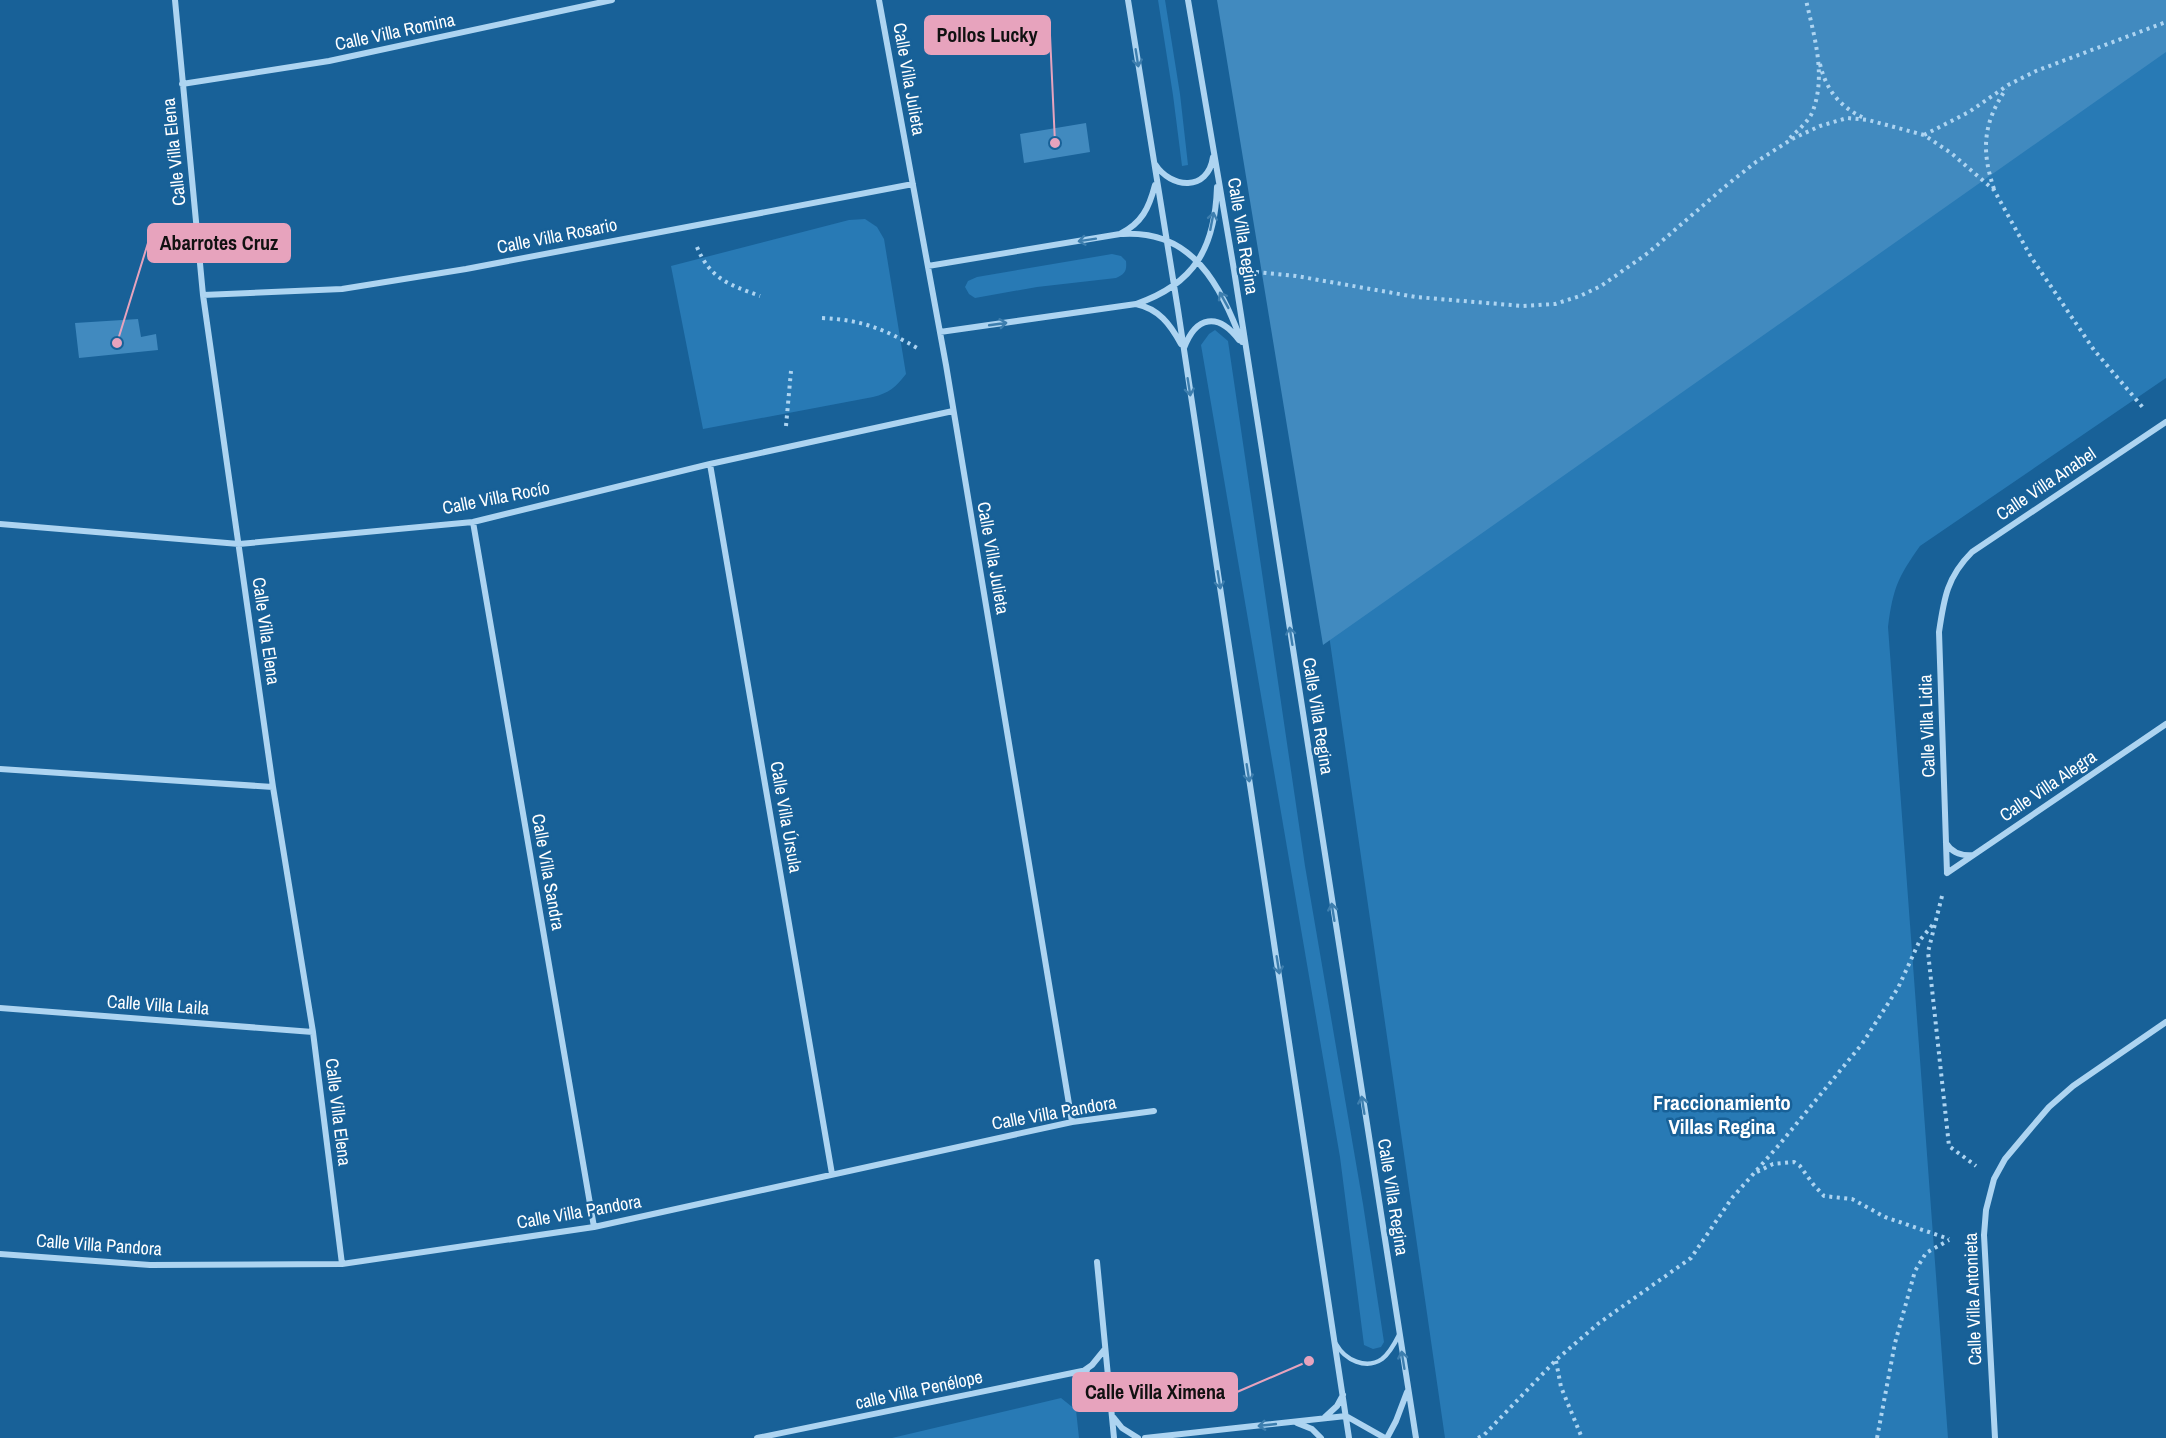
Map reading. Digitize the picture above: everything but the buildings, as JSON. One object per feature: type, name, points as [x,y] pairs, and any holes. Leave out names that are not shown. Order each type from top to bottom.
[{"type":"street","name":"Calle Villa Elena","points":[[175,0],[203,295],[273,787],[314,1032],[342,1264]]},
{"type":"street","name":"Calle Villa Romina","points":[[182,84],[329,62],[612,0]]},
{"type":"street","name":"Calle Villa Julieta","points":[[879,0],[946,365],[1072,1122]]},
{"type":"street","points":[[1128,0],[1184,348],[1349,1438]]},
{"type":"street","name":"Calle Villa Regina","points":[[1188,0],[1234,270],[1416,1438]]},
{"type":"street","points":[[1153,160],[1164,175],[1184,184],[1194,182],[1204,176],[1210,169],[1213,151]]},
{"type":"street","points":[[940,332],[1136,304],[1155,298],[1174,288],[1191,271],[1205,249],[1212,226],[1217,171]]},
{"type":"street","points":[[1120,234],[1133,227],[1142,217],[1151,202],[1156,182]]},
{"type":"street","name":"Calle Villa Rosario","points":[[203,295],[342,289],[466,269],[913,184]]},
{"type":"street","points":[[928,266],[1120,234],[1139,233],[1166,240],[1179,245],[1198,261],[1215,284],[1229,308],[1247,354]]},
{"type":"street","points":[[1136,304],[1148,307],[1162,316],[1184,348]]},
{"type":"street","points":[[1184,348],[1188,336],[1196,326],[1206,321],[1218,321],[1237,338],[1247,354]]},
{"type":"street","name":"Calle Villa Rocío","points":[[0,524],[239,544],[473,522],[710,464],[953,411]]},
{"type":"street","name":"Calle Villa Anabel","points":[[1950,580],[1959,565],[1972,552],[2166,422]]},
{"type":"street","name":"Calle Villa Úrsula","points":[[710,464],[832,1174]]},
{"type":"street","name":"Calle Villa Sandra","points":[[473,522],[594,1227]]},
{"type":"street","name":"Calle Villa Lidia","points":[[1947,873],[1939,632],[1950,580]]},
{"type":"street","name":"Calle Villa Alegra","points":[[1947,873],[2166,724]]},
{"type":"street","points":[[0,770],[273,787]]},
{"type":"street","points":[[1946,842],[1949,848],[1960,855],[1975,854]]},
{"type":"street","name":"Calle Villa Laila","points":[[0,1008],[314,1032]]},
{"type":"street","name":"Calle Villa Antonieta","points":[[1995,1438],[1984,1235],[1986,1210],[1994,1179],[2005,1159],[2049,1107],[2073,1086],[2166,1022]]},
{"type":"street","name":"Calle Villa Pandora","points":[[0,1254],[150,1265],[342,1264],[594,1227],[1072,1122],[1154,1111]]},
{"type":"street","points":[[1098,1262],[1114,1438]]},
{"type":"street","points":[[1105,1348],[1087,1370],[1082,1372],[1101,1386],[1110,1398]]},
{"type":"street","name":"calle Villa Penélope","points":[[757,1438],[1087,1370]]},
{"type":"street","points":[[1145,1438],[1346,1416],[1386,1438],[1408,1389]]},
{"type":"street","points":[[1323,1419],[1337,1406],[1343,1395]]},
{"type":"street","points":[[1112,1414],[1122,1428],[1138,1438]]},
{"type":"street","points":[[1293,1422],[1312,1429],[1321,1438]]},
{"type":"lane","points":[[1335,1342],[1349,1358],[1358,1363],[1371,1363],[1381,1359],[1399,1335]]},
{"type":"path","points":[[1806,0],[1826,82],[1833,96],[1848,110],[1868,120]]},
{"type":"path","points":[[1924,135],[1969,112],[2008,85],[2072,55],[2166,22]]},
{"type":"path","points":[[1234,270],[1296,276],[1416,297],[1522,306],[1556,304],[1580,296],[1601,286],[1648,253],[1728,184],[1785,142],[1811,114],[1818,79],[1819,57]]},
{"type":"path","points":[[2008,85],[1996,104],[1988,124],[1985,147],[1987,169],[1994,190],[2031,257],[2094,350],[2159,426]]},
{"type":"path","points":[[1785,142],[1820,126],[1847,118],[1868,120],[1924,135],[1951,153],[1994,190]]},
{"type":"path","points":[[690,227],[703,261],[714,275],[734,287],[760,296]]},
{"type":"path","points":[[822,318],[850,319],[879,328],[946,365]]},
{"type":"path","points":[[784,447],[791,371]]},
{"type":"path","points":[[1947,873],[1928,952],[1949,1146],[1994,1179]]},
{"type":"path","points":[[1478,1438],[1484,1435],[1556,1360],[1599,1323],[1690,1258],[1732,1198],[1862,1044],[1898,988],[1920,940],[1935,922]]},
{"type":"path","points":[[1752,1176],[1773,1164],[1794,1162],[1800,1166],[1824,1196],[1852,1199],[1885,1216],[1949,1239],[1926,1252],[1915,1271],[1895,1342],[1877,1438]]},
{"type":"path","points":[[1556,1360],[1561,1387],[1582,1438]]},
{"type":"shaded area","points":[[1158,0],[1165,0],[1180,94],[1188,165],[1182,166],[1173,95]]},
{"type":"shaded area","points":[[2166,0],[2166,378],[1920,546],[1906,566],[1898,584],[1888,627],[1948,1438],[1445,1438],[1327,621]]},
{"type":"shaded area","points":[[865,219],[877,227],[884,239],[906,374],[892,389],[873,397],[703,429],[671,266],[849,220]]},
{"type":"shaded area","points":[[1112,254],[1121,256],[1126,261],[1125,272],[1116,278],[1037,287],[975,298],[965,287],[968,281],[977,277]]},
{"type":"shaded area","points":[[1215,330],[1228,341],[1305,866],[1363,1204],[1384,1342],[1381,1347],[1373,1349],[1364,1345],[1340,1157],[1201,345]]},
{"type":"shaded area","points":[[1061,1398],[1076,1410],[1079,1438],[892,1438]]},
{"type":"place","name":"Pollos Lucky","points":[[1055,143]]},
{"type":"place","name":"Abarrotes Cruz","points":[[117,343]]},
{"type":"place","name":"Calle Villa Ximena","points":[[1309,1361]]},
{"type":"district","name":"Fraccionamiento Villas Regina","points":[[1722,1115]]}]
